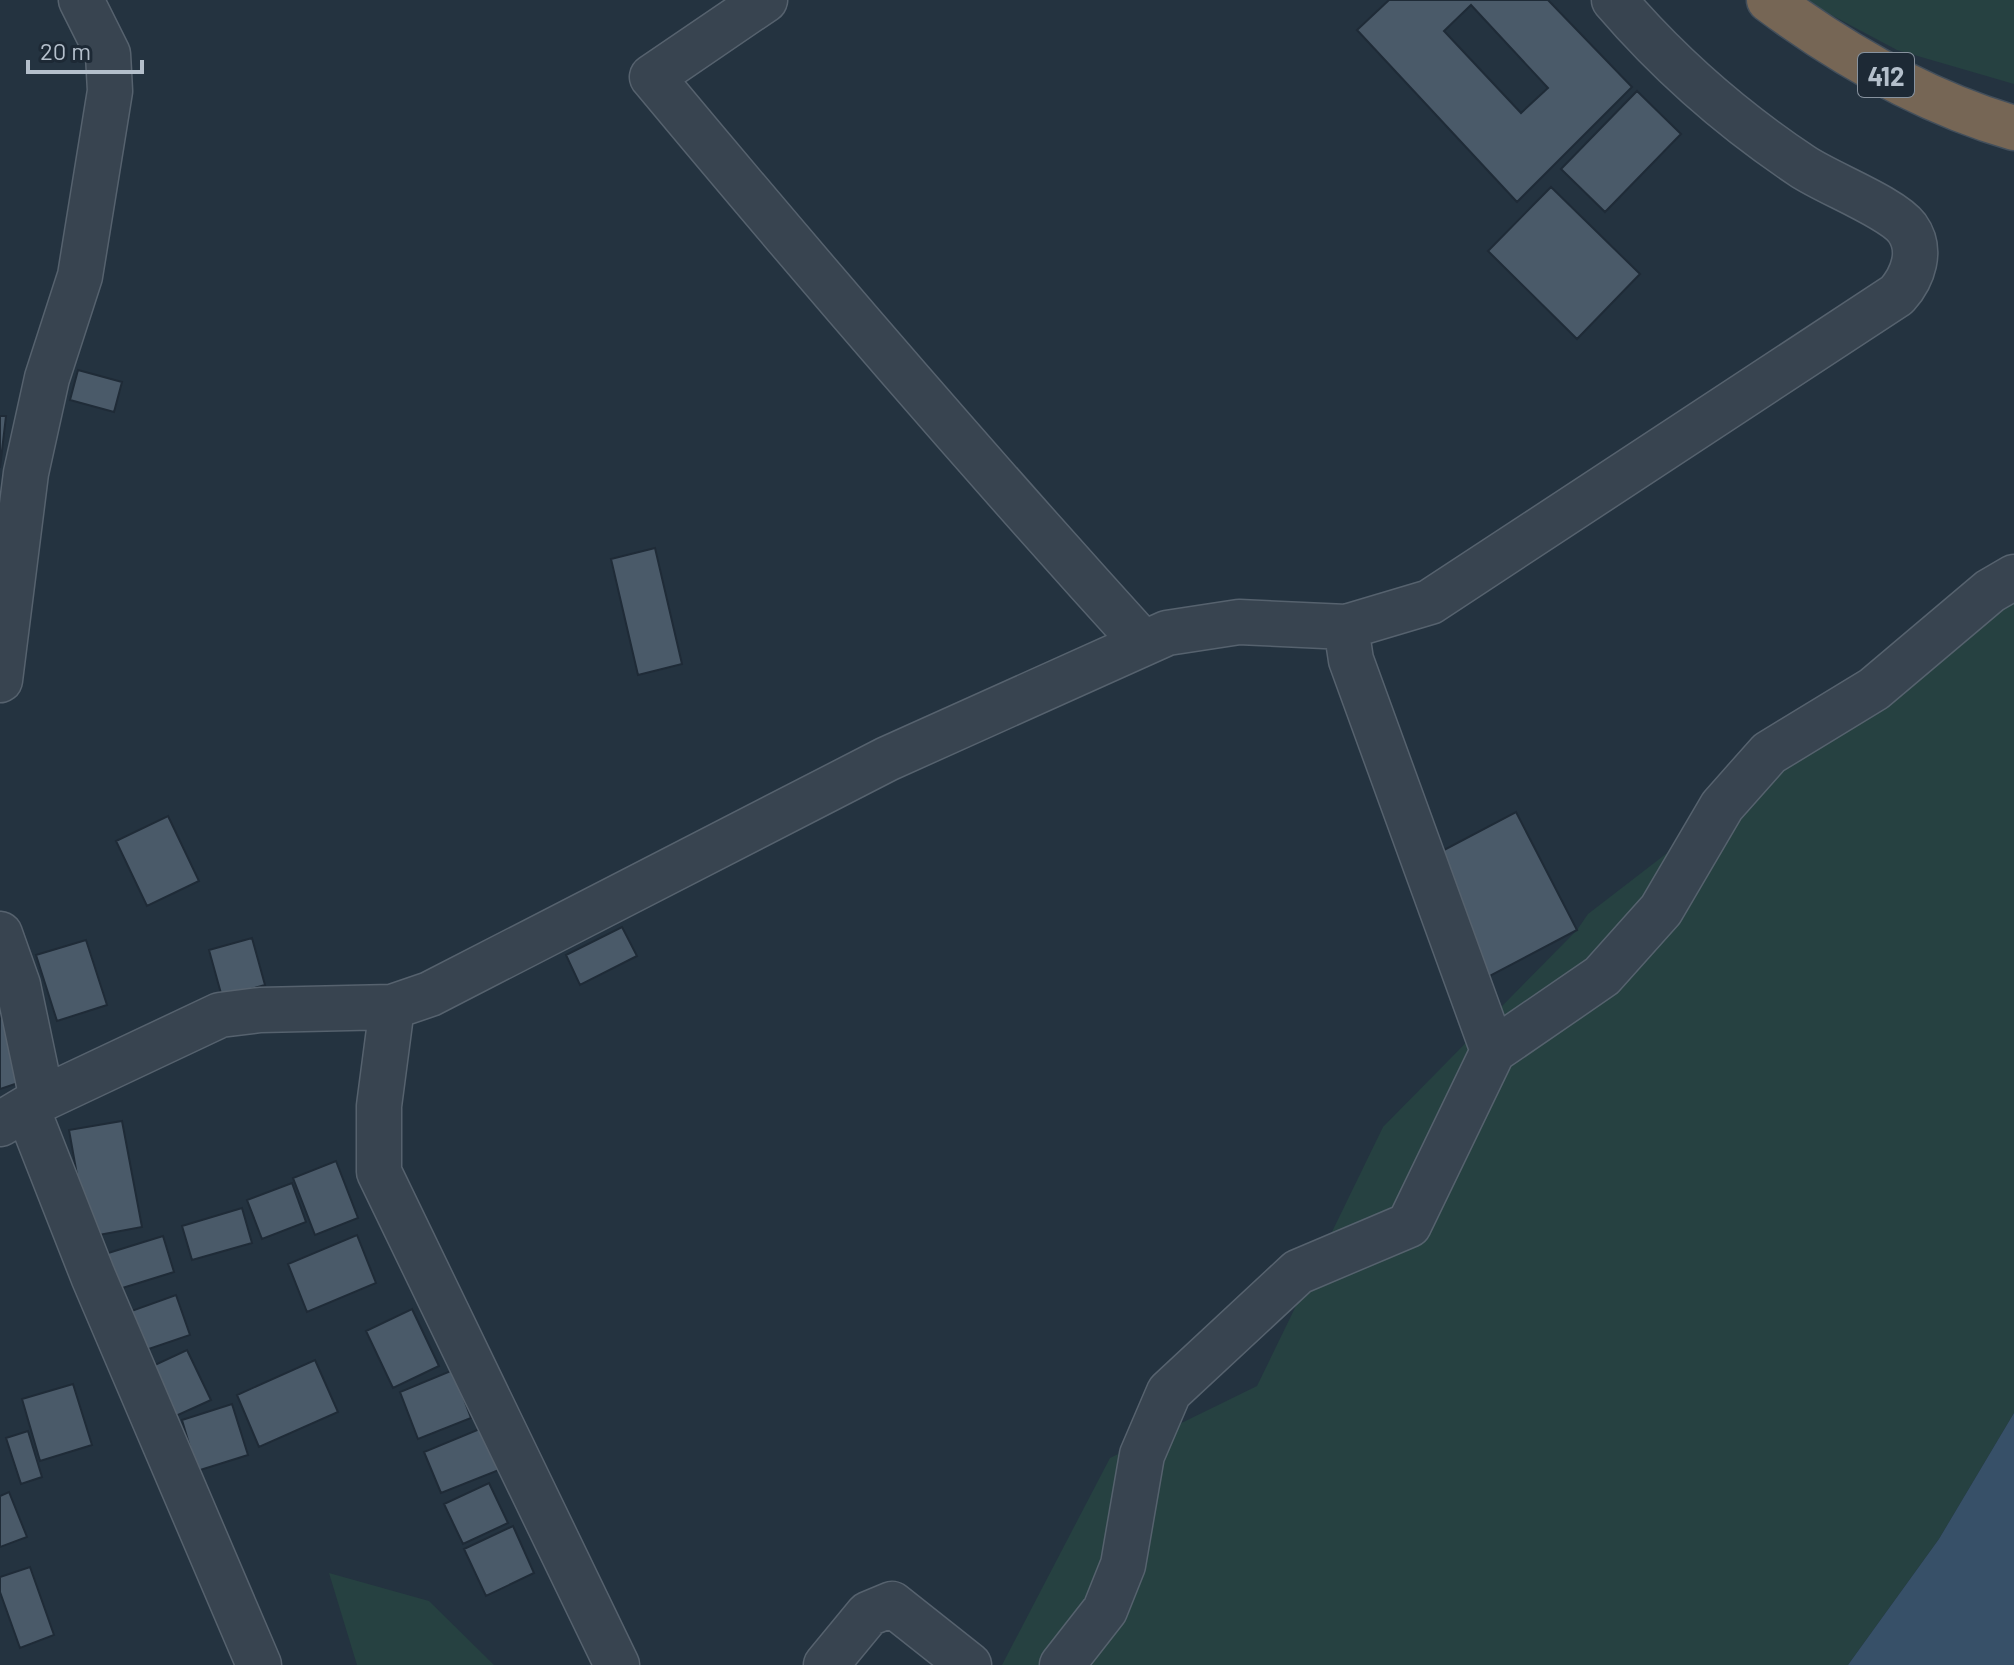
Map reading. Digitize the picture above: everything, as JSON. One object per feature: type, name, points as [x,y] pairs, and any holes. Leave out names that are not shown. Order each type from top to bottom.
[{"type":"highway","name":"412","points":[[1769,0],[1862,62],[1925,95],[2014,128]]},
{"type":"street","points":[[1,663],[26,473],[47,378],[83,261],[110,91],[108,54],[81,0]]},
{"type":"street","points":[[765,0],[652,77],[883,352],[982,459],[1143,643]]},
{"type":"street","points":[[23,1110],[220,1015],[260,1010],[392,1007],[470,975],[917,744],[1167,633],[1239,622],[1346,627],[1403,612],[1456,588],[1883,305],[1907,283],[1916,249],[1906,227],[1819,178],[1752,131],[1690,78],[1614,0]]},
{"type":"street","points":[[1062,1665],[1105,1610],[1123,1565],[1142,1455],[1169,1392],[1298,1272],[1409,1225],[1493,1051],[1602,976],[1661,910],[1722,806],[1769,753],[1874,689],[1990,591],[2014,577]]},
{"type":"street","points":[[1346,627],[1351,660],[1493,1051]]},
{"type":"street","points":[[0,934],[18,985],[23,1110],[259,1665]]},
{"type":"street","points":[[392,1007],[379,1106],[379,1172],[617,1665]]},
{"type":"street","points":[[826,1665],[868,1614],[892,1604],[969,1665]]},
{"type":"green space","points":[[1803,0],[2014,0],[2014,84],[1897,50]]},
{"type":"green space","points":[[2014,558],[2014,1413],[1939,1539],[1848,1665],[1002,1665],[1110,1458],[1257,1386],[1383,1127],[1577,930],[1588,914],[1985,608]]},
{"type":"green space","points":[[329,1573],[429,1601],[494,1665],[357,1665]]},
{"type":"water","points":[[2014,1413],[2014,1665],[1848,1665],[1939,1539]]},
{"type":"building","points":[[1389,0],[1548,0],[1632,87],[1517,202],[1357,30]],"holes":[[[1471,5],[1548,88],[1521,113],[1444,31]]]},
{"type":"building","points":[[1637,91],[1681,134],[1605,212],[1561,169]]},
{"type":"building","points":[[1551,187],[1640,274],[1577,339],[1488,251]]},
{"type":"building","points":[[78,370],[122,382],[114,412],[70,400]]},
{"type":"building","points":[[0,416],[6,416],[0,468]]},
{"type":"building","points":[[655,548],[682,664],[638,675],[611,559]]},
{"type":"building","points":[[1516,812],[1577,930],[1486,978],[1425,860]]},
{"type":"building","points":[[168,816],[199,881],[147,906],[116,841]]},
{"type":"building","points":[[622,927],[637,956],[580,985],[566,955]]},
{"type":"building","points":[[252,938],[265,985],[222,997],[209,950]]},
{"type":"building","points":[[86,940],[107,1005],[57,1021],[36,955]]},
{"type":"building","points":[[0,1010],[24,1081],[0,1089]]},
{"type":"building","points":[[122,1121],[142,1227],[88,1237],[69,1130]]},
{"type":"building","points":[[336,1161],[358,1218],[315,1235],[293,1178]]},
{"type":"building","points":[[292,1183],[306,1222],[262,1239],[247,1200]]},
{"type":"building","points":[[242,1208],[252,1243],[192,1260],[182,1226]]},
{"type":"building","points":[[357,1235],[376,1283],[307,1312],[288,1264]]},
{"type":"building","points":[[163,1236],[174,1272],[116,1290],[105,1254]]},
{"type":"building","points":[[176,1295],[190,1335],[137,1353],[123,1314]]},
{"type":"building","points":[[412,1309],[439,1366],[393,1388],[366,1331]]},
{"type":"building","points":[[187,1350],[211,1400],[167,1420],[144,1370]]},
{"type":"building","points":[[315,1360],[338,1412],[259,1447],[237,1395]]},
{"type":"building","points":[[453,1370],[471,1418],[418,1439],[400,1392]]},
{"type":"building","points":[[73,1384],[92,1445],[40,1461],[22,1399]]},
{"type":"building","points":[[232,1404],[248,1455],[197,1471],[182,1420]]},
{"type":"building","points":[[482,1428],[499,1470],[441,1493],[424,1452]]},
{"type":"building","points":[[28,1431],[42,1477],[21,1484],[6,1438]]},
{"type":"building","points":[[489,1483],[508,1523],[463,1544],[444,1504]]},
{"type":"building","points":[[9,1492],[27,1537],[0,1547],[0,1496]]},
{"type":"building","points":[[513,1526],[534,1573],[486,1596],[464,1549]]},
{"type":"building","points":[[30,1567],[54,1635],[20,1648],[0,1592],[0,1577]]}]
